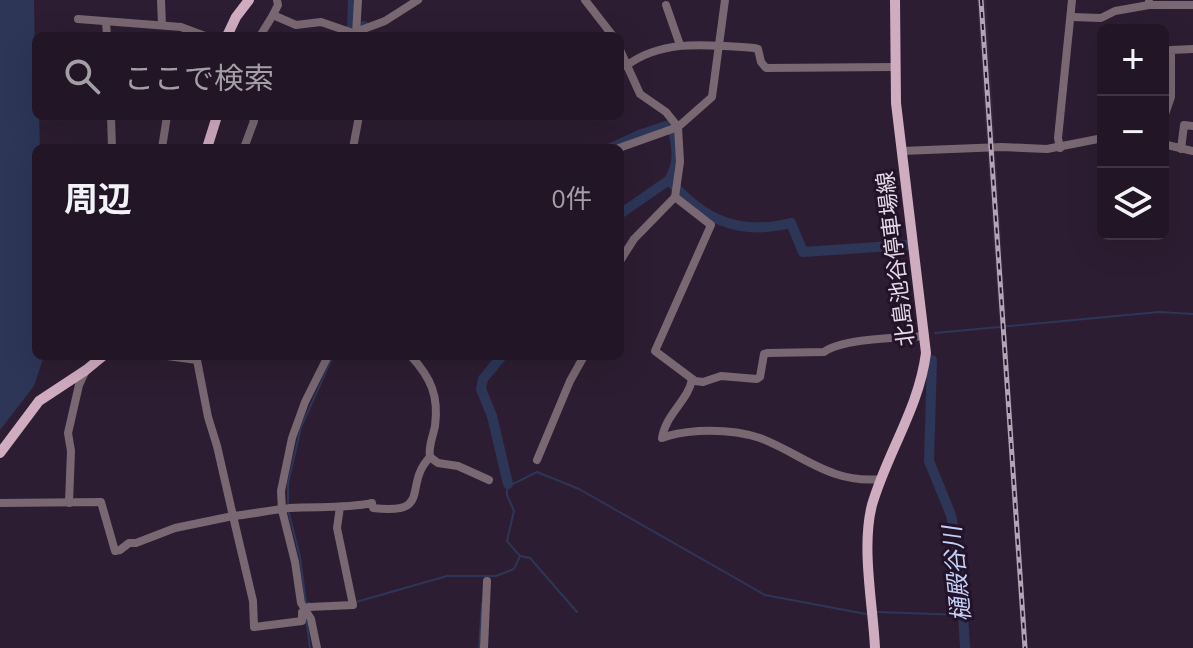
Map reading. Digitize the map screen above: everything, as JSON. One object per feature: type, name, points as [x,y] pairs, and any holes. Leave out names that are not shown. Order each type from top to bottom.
[{"type":"main road","points":[[227,32],[249,0]]},
{"type":"main road","name":"北島池谷停車場線","points":[[875,648],[868,533],[872,506],[923,376],[925,336],[902,151],[895,67],[895,0]]},
{"type":"main road","points":[[208,144],[216,120]]},
{"type":"main road","points":[[0,453],[39,401],[98,360]]},
{"type":"street","points":[[161,0],[165,32]]},
{"type":"street","points":[[262,32],[278,5],[277,0]]},
{"type":"street","points":[[358,0],[356,31],[385,21],[418,0]]},
{"type":"street","points":[[585,0],[610,32]]},
{"type":"street","points":[[624,146],[674,128],[707,103],[714,92],[725,0]]},
{"type":"street","points":[[1060,148],[1058,138],[1072,0]]},
{"type":"street","points":[[666,2],[680,45]]},
{"type":"street","points":[[1071,17],[1101,18],[1115,11],[1149,3],[1193,5]]},
{"type":"street","points":[[273,15],[296,25],[321,22],[350,32]]},
{"type":"street","points":[[78,19],[164,25],[195,32]]},
{"type":"street","points":[[106,22],[107,32]]},
{"type":"street","points":[[626,66],[651,51],[680,45],[719,45],[754,48],[760,53],[761,62],[766,68],[895,67]]},
{"type":"street","points":[[1169,104],[1171,50],[1193,49]]},
{"type":"street","points":[[624,61],[640,94],[666,112],[681,150],[676,193],[634,239],[624,255]]},
{"type":"street","points":[[111,120],[112,144]]},
{"type":"street","points":[[163,144],[166,120]]},
{"type":"street","points":[[245,144],[254,120]]},
{"type":"street","points":[[354,144],[358,120]]},
{"type":"street","points":[[1181,149],[1188,126]]},
{"type":"street","points":[[902,151],[1060,148],[1097,139]]},
{"type":"street","points":[[1169,146],[1193,151]]},
{"type":"street","points":[[676,193],[711,225],[655,351],[698,383],[721,376],[757,379],[764,354],[768,353],[824,352],[831,347],[867,341],[925,336]]},
{"type":"street","points":[[197,360],[253,601],[254,627],[302,621],[305,609]]},
{"type":"street","points":[[317,648],[305,609],[281,491],[292,438],[305,402],[326,360]]},
{"type":"street","points":[[0,503],[101,502],[115,551],[129,543],[175,528],[233,516],[372,503],[373,508],[393,510],[403,507],[417,495],[416,478],[430,457],[435,413],[428,375],[415,360]]},
{"type":"street","points":[[537,460],[582,360]]},
{"type":"street","points":[[69,503],[71,451],[68,433],[79,385],[86,370]]},
{"type":"street","points":[[692,379],[691,386],[665,425],[662,438],[683,432],[738,432],[761,439],[823,471],[851,480],[881,479]]},
{"type":"street","points":[[430,457],[438,463],[458,466],[489,480]]},
{"type":"street","points":[[305,609],[353,602],[337,528],[340,507]]},
{"type":"street","points":[[484,648],[487,581]]},
{"type":"shaded area","points":[[977,0],[986,0],[1006,320],[999,321]]},
{"type":"shaded area","points":[[1007,333],[1028,648],[1022,648],[1001,334]]},
{"type":"water","points":[[0,0],[34,0],[32,120],[39,120],[40,144],[32,144],[32,360],[43,360],[34,386],[0,430]]},
{"type":"waterway","name":"樋殿谷川","points":[[353,0],[352,29],[364,26]]},
{"type":"waterway","name":"樋殿谷川","points":[[620,144],[672,124],[676,159],[669,180]]},
{"type":"waterway","name":"樋殿谷川","points":[[624,211],[669,180],[695,205],[723,221],[755,227],[791,223],[803,252],[907,245]]},
{"type":"waterway","points":[[935,333],[1159,312],[1193,314]]},
{"type":"waterway","points":[[288,504],[288,483],[301,427],[331,360]]},
{"type":"waterway","name":"樋殿谷川","points":[[499,360],[483,379],[481,389],[492,416],[508,484]]},
{"type":"waterway","name":"樋殿谷川","points":[[932,360],[929,461],[951,515],[960,562],[965,648]]},
{"type":"waterway","points":[[356,602],[447,576],[496,576],[514,569],[520,556],[507,541],[514,511],[507,487],[537,472],[579,489],[765,595],[866,614]]},
{"type":"waterway","points":[[288,510],[300,557],[306,603],[309,603]]},
{"type":"waterway","points":[[520,556],[530,558],[577,612]]},
{"type":"waterway","points":[[479,648],[482,603]]},
{"type":"waterway","points":[[877,612],[963,615]]},
{"type":"waterway","points":[[306,616],[310,648]]},
{"type":"railway","points":[[981,0],[1025,648]]}]
